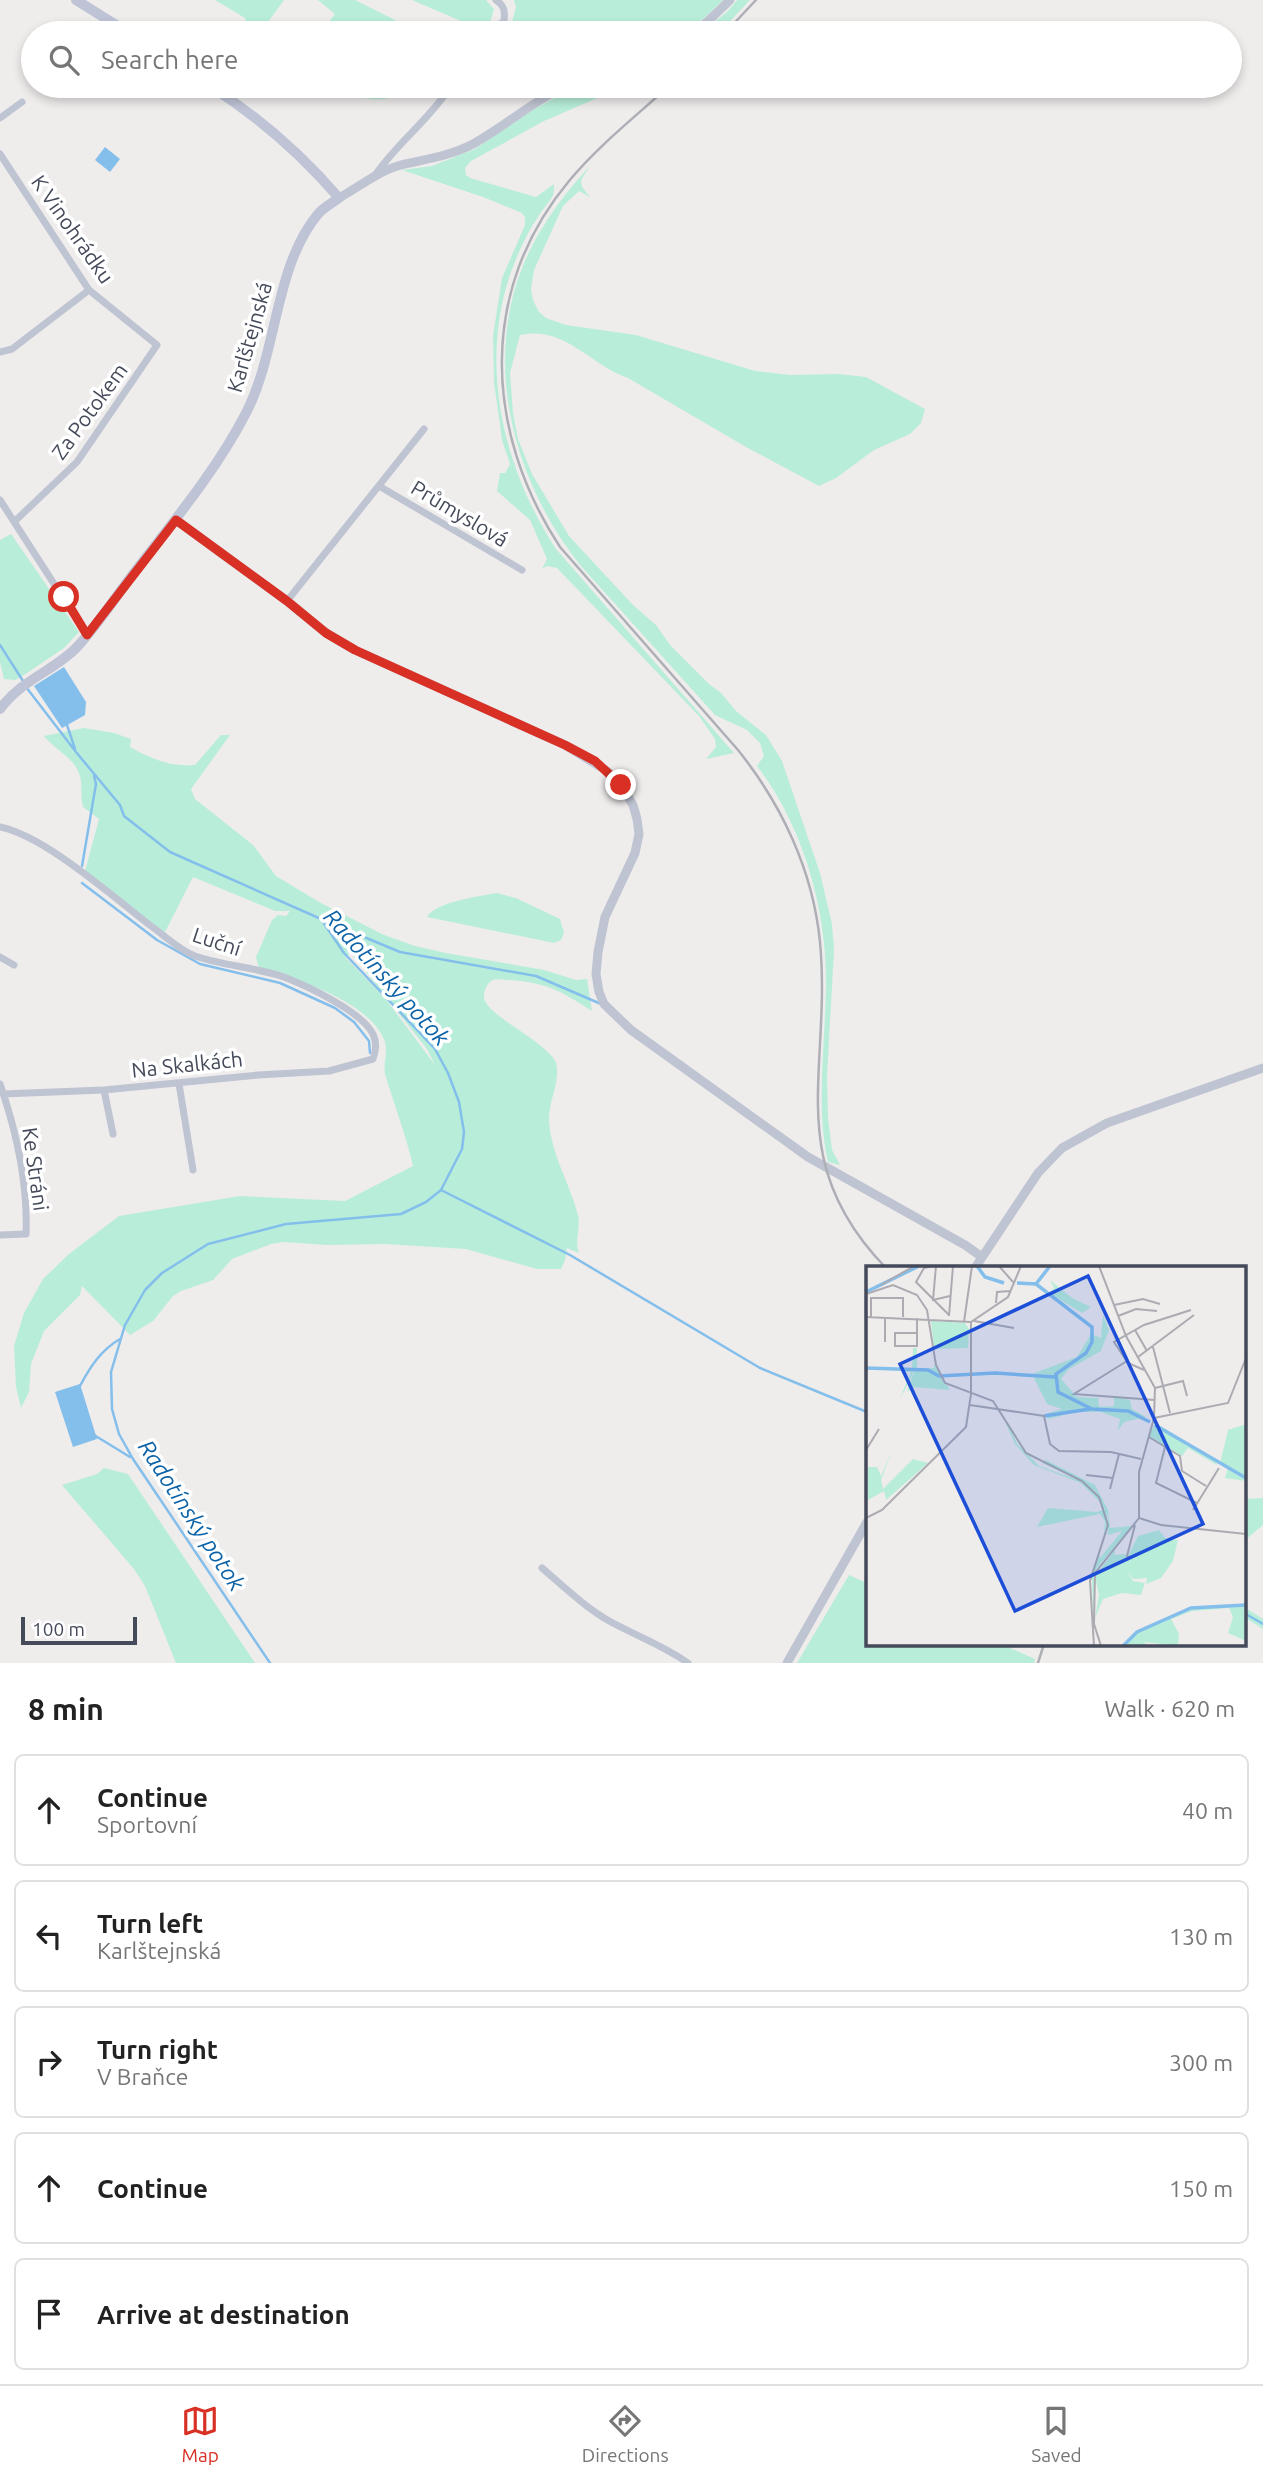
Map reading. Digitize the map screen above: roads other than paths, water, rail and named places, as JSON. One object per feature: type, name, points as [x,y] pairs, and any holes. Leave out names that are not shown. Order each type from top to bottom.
[{"type":"main road","points":[[76,0],[110,21]]},
{"type":"main road","points":[[227,98],[271,128],[308,162],[339,198]]},
{"type":"main road","name":"Karlštejnská","points":[[0,709],[19,688],[77,648],[176,520],[222,454],[247,411],[268,358],[283,290],[299,242],[319,212],[339,198]]},
{"type":"street","points":[[496,0],[505,12],[504,21]]},
{"type":"street","points":[[708,21],[730,0]]},
{"type":"street","points":[[375,175],[408,134],[443,98]]},
{"type":"street","name":"Karlštejnská","points":[[339,198],[375,175],[400,165],[431,160],[472,144],[543,98]]},
{"type":"street","points":[[0,118],[22,103]]},
{"type":"street","name":"K Vinohrádku","points":[[0,154],[89,290],[157,345]]},
{"type":"street","points":[[0,352],[12,349],[89,290]]},
{"type":"street","name":"Za Potokem","points":[[15,522],[77,462],[157,345]]},
{"type":"street","name":"Průmyslová","points":[[287,601],[424,429]]},
{"type":"street","name":"Průmyslová","points":[[379,486],[522,570]]},
{"type":"street","points":[[0,500],[87,635]]},
{"type":"street","points":[[176,520],[326,633],[355,650],[595,761],[621,785],[633,805],[639,834],[635,853],[605,917],[596,974],[604,1004],[616,1018],[808,1157],[965,1245],[982,1258]]},
{"type":"street","name":"Luční","points":[[0,827],[27,836],[72,865],[184,951],[283,977],[340,1005],[364,1022],[373,1035],[377,1050],[373,1059]]},
{"type":"street","points":[[0,957],[14,965]]},
{"type":"street","name":"Na Skalkách","points":[[3,1094],[104,1090],[329,1071],[373,1059]]},
{"type":"street","points":[[976,1266],[1038,1173],[1062,1147],[1107,1123],[1263,1068]]},
{"type":"street","name":"Ke Stráni","points":[[0,1084],[4,1107],[20,1150],[27,1208],[26,1234],[0,1234]]},
{"type":"street","points":[[179,1084],[192,1170]]},
{"type":"street","points":[[104,1090],[113,1133]]},
{"type":"street","points":[[787,1663],[866,1524]]},
{"type":"street","points":[[542,1568],[610,1621],[671,1651],[688,1663]]},
{"type":"water","points":[[105,147],[120,159],[110,172],[95,160]]},
{"type":"water","points":[[64,667],[86,702],[85,715],[62,728],[34,686]]},
{"type":"water","points":[[80,1384],[97,1439],[73,1447],[55,1392]]},
{"type":"waterway","name":"Radotínský potok","points":[[0,645],[23,681]]},
{"type":"waterway","name":"Radotínský potok","points":[[26,687],[120,805],[124,816],[170,852],[321,919],[344,953],[435,1049],[459,1102],[464,1132],[462,1149],[441,1190],[426,1202],[401,1214],[286,1224],[208,1244],[162,1273],[145,1290],[125,1325],[111,1372],[112,1409],[119,1434],[270,1663]]},
{"type":"waterway","points":[[67,725],[75,749]]},
{"type":"waterway","points":[[82,866],[96,784],[94,776]]},
{"type":"waterway","points":[[82,883],[157,940],[200,964],[280,983],[335,1008],[354,1022],[369,1041],[370,1053]]},
{"type":"waterway","points":[[321,919],[400,952],[536,976],[601,1004]]},
{"type":"waterway","points":[[441,1190],[570,1255],[760,1368],[866,1412]]},
{"type":"waterway","points":[[80,1386],[107,1348],[120,1339]]},
{"type":"waterway","points":[[94,1435],[130,1457]]},
{"type":"waterway","points":[[1246,1614],[1263,1624]]},
{"type":"railway","points":[[736,21],[756,0]]},
{"type":"railway","points":[[656,98],[580,168],[539,223],[519,268],[506,314],[502,361],[505,409],[517,456],[535,502],[560,547],[738,750],[768,793],[793,840],[810,890],[820,942],[822,989],[818,1113],[822,1151],[833,1190],[854,1228],[884,1266]]},
{"type":"railway","points":[[1038,1663],[1043,1646]]}]
